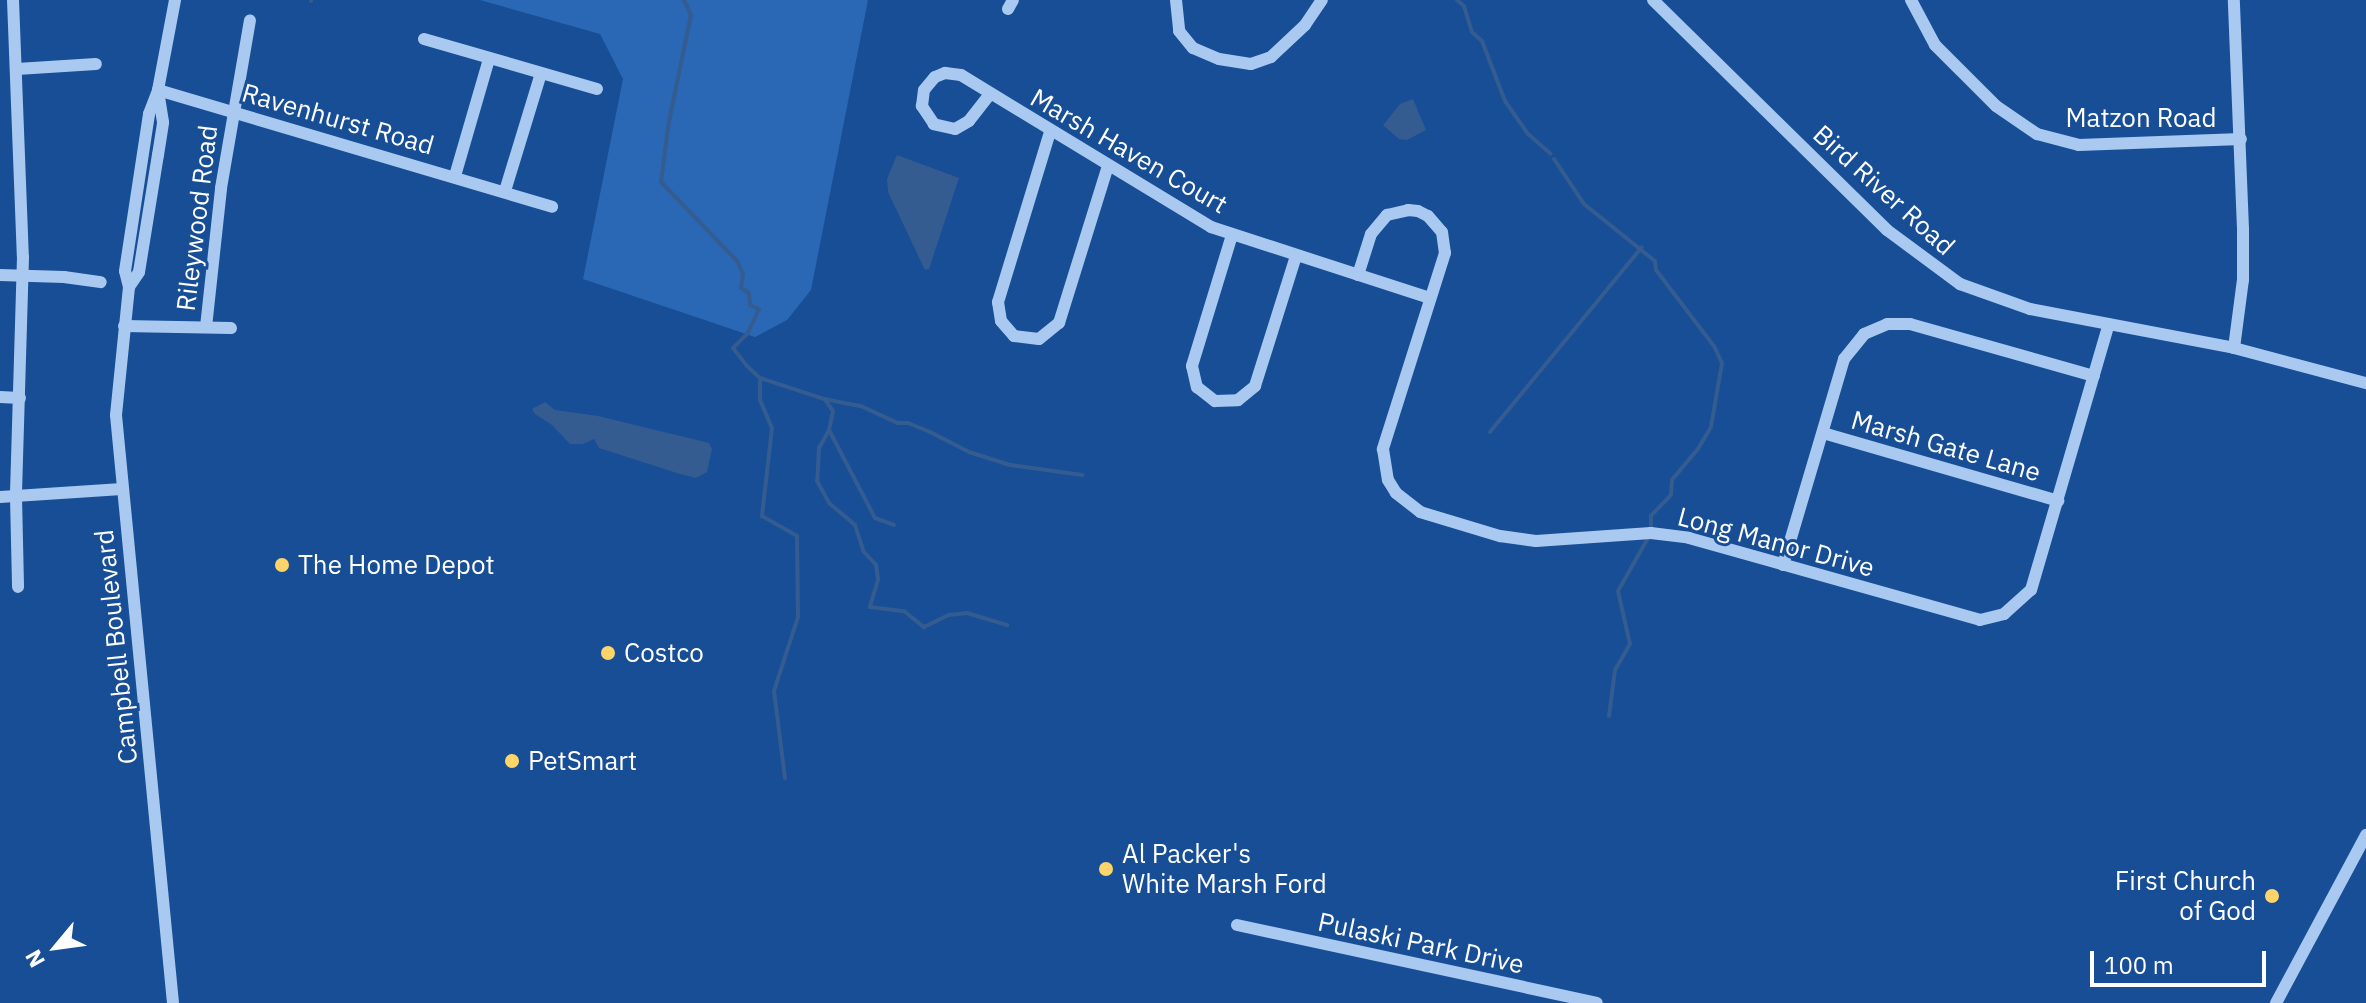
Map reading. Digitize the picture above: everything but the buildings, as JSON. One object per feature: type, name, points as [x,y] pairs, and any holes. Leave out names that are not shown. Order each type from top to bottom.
[{"type":"street","points":[[13,0],[22,275],[16,497],[18,587]]},
{"type":"street","name":"Campbell Boulevard","points":[[173,1003],[116,415],[129,287],[125,271],[149,114],[158,90],[175,0]]},
{"type":"street","points":[[1176,0],[1179,31],[1193,48],[1219,59],[1251,64],[1271,57],[1305,25],[1322,0]]},
{"type":"street","name":"Bird River Road","points":[[1653,0],[1869,213],[1941,272],[1979,292],[2017,305],[2234,348],[2366,383]]},
{"type":"street","name":"Matzon Road","points":[[1911,0],[1935,45],[1962,74],[1996,106],[2037,134],[2063,142],[2095,145],[2241,139]]},
{"type":"street","points":[[2234,0],[2241,139],[2243,280],[2234,348]]},
{"type":"street","name":"Rileywood Road","points":[[206,327],[233,112],[250,20]]},
{"type":"street","points":[[424,39],[597,89]]},
{"type":"street","points":[[455,176],[489,59]]},
{"type":"street","points":[[17,69],[96,64]]},
{"type":"street","points":[[505,191],[541,73]]},
{"type":"street","name":"Marsh Haven Court","points":[[990,94],[969,121],[955,129],[934,124],[922,106],[927,85],[945,73],[961,75],[1190,216],[1232,235],[1430,298]]},
{"type":"street","name":"Ravenhurst Road","points":[[158,90],[552,207]]},
{"type":"street","points":[[1050,132],[998,302],[1001,321],[1014,336],[1039,339],[1059,323],[1108,166]]},
{"type":"street","name":"Long Manor Drive","points":[[1358,275],[1379,222],[1397,211],[1418,211],[1436,223],[1445,243],[1383,449],[1388,480],[1407,504],[1420,512],[1517,539],[1556,542],[1664,533],[1968,619],[1993,618],[2015,608],[2031,590],[2109,324]]},
{"type":"street","points":[[1232,235],[1192,366],[1197,387],[1215,401],[1238,400],[1255,386],[1296,256]]},
{"type":"street","points":[[0,275],[101,282]]},
{"type":"street","points":[[1783,565],[1848,352],[1864,334],[1887,324],[1910,324],[2094,376]]},
{"type":"street","name":"Rileywood Road","points":[[124,326],[231,328]]},
{"type":"street","points":[[0,397],[20,398]]},
{"type":"street","name":"Marsh Gate Lane","points":[[1823,433],[2058,501]]},
{"type":"street","points":[[0,497],[122,489]]},
{"type":"street","points":[[2276,1003],[2366,835]]},
{"type":"street","name":"Pulaski Park Drive","points":[[1237,925],[1597,1003]]},
{"type":"shaded area","points":[[480,0],[868,0],[811,290],[787,320],[755,337],[583,279],[623,79],[600,34]]},
{"type":"shaded area","points":[[1413,99],[1426,130],[1407,140],[1399,139],[1383,125],[1400,104]]},
{"type":"shaded area","points":[[897,155],[959,178],[929,269],[925,270],[888,192],[887,179]]},
{"type":"shaded area","points":[[545,402],[555,410],[598,416],[709,443],[712,449],[707,472],[696,478],[680,474],[599,448],[594,439],[583,444],[570,444],[532,409]]},
{"type":"waterway","points":[[684,0],[691,15],[669,121],[661,182],[737,261],[743,274],[741,288],[749,293],[750,305],[759,309],[748,333],[733,348],[747,366],[760,378],[824,399],[861,406],[897,423],[908,423],[930,432],[969,452],[1010,465],[1082,475]]},
{"type":"waterway","points":[[1457,0],[1464,6],[1472,32],[1482,41],[1505,101],[1528,134],[1551,154]]},
{"type":"waterway","points":[[1554,159],[1584,204],[1655,261],[1656,270],[1714,346],[1722,363],[1711,427],[1672,480],[1671,495],[1651,516],[1651,530]]},
{"type":"waterway","points":[[1490,432],[1642,247]]},
{"type":"waterway","points":[[760,378],[760,400],[772,428],[762,516],[797,536],[798,617],[774,691],[785,778]]},
{"type":"waterway","points":[[826,401],[833,411],[829,430],[819,448],[817,481],[829,503],[855,525],[864,552],[876,565],[878,580],[870,607],[904,611],[924,627],[949,615],[967,613],[1007,625]]},
{"type":"waterway","points":[[829,430],[875,518],[894,525]]},
{"type":"waterway","points":[[1609,716],[1615,670],[1630,644],[1618,591],[1648,538]]},
{"type":"place","name":"The Home Depot","points":[[282,565]]},
{"type":"place","name":"Costco","points":[[608,653]]},
{"type":"place","name":"PetSmart","points":[[512,761]]},
{"type":"place","name":"Al Packer's White Marsh Ford","points":[[1106,869]]},
{"type":"place","name":"First Church of God","points":[[2272,896]]}]
